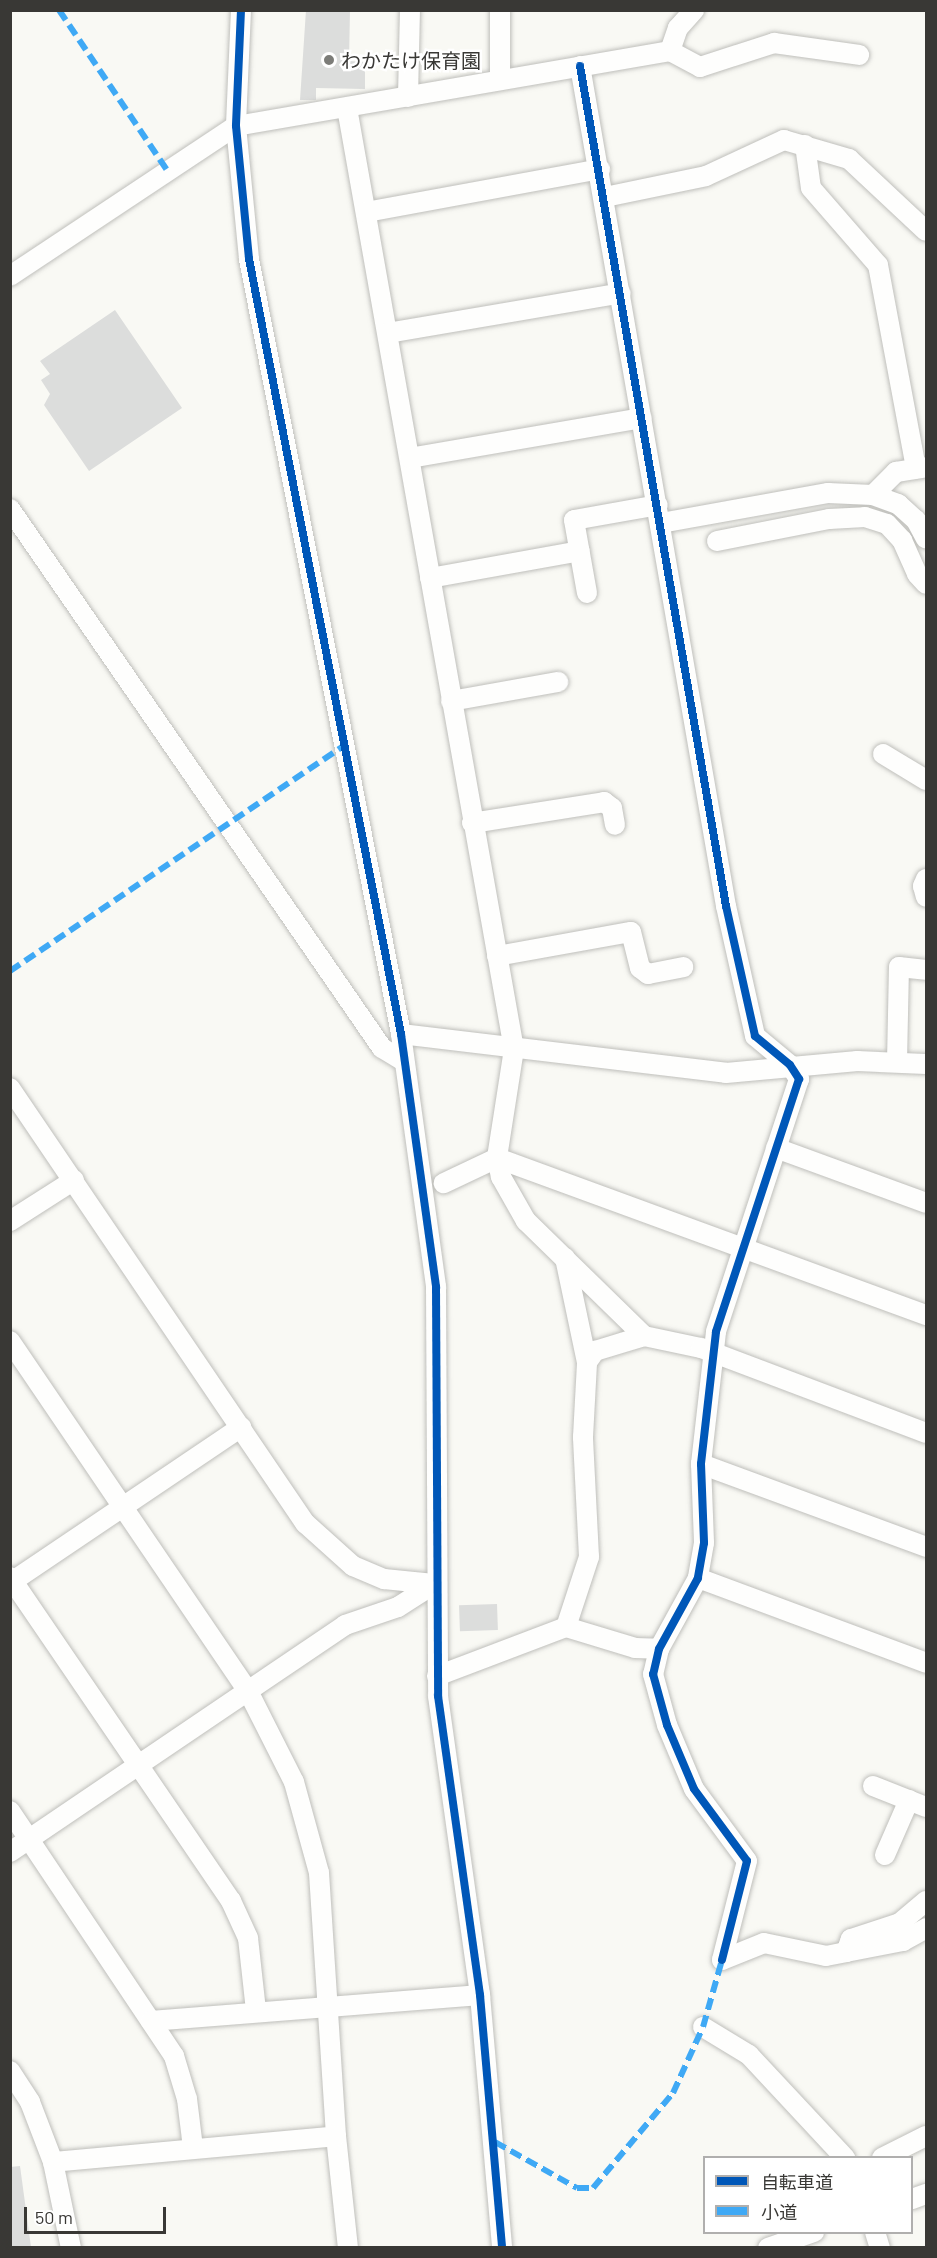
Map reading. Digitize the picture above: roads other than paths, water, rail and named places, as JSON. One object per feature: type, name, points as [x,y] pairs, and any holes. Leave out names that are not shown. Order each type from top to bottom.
[{"type":"street","points":[[241,10],[236,126],[249,259],[401,1034],[436,1287],[434,1584],[437,1676],[480,1995],[502,2247]]},
{"type":"street","points":[[408,97],[410,10]]},
{"type":"street","points":[[500,10],[500,80]]},
{"type":"street","points":[[670,51],[672,10]]},
{"type":"street","points":[[670,51],[678,28],[694,10]]},
{"type":"street","points":[[10,276],[236,126],[670,51],[700,66],[774,43],[860,55]]},
{"type":"street","points":[[580,66],[605,197],[726,906],[755,1036],[790,1065],[799,1079],[743,1250],[713,1353],[701,1464],[704,1543],[698,1578],[659,1649],[653,1674],[667,1725],[694,1790],[747,1861],[722,1960],[764,1943],[826,1956],[903,1941],[927,1928]]},
{"type":"street","points":[[347,108],[472,823],[514,1049],[497,1158],[501,1177],[526,1221],[644,1336]]},
{"type":"street","points":[[605,197],[706,176],[784,140],[849,159],[924,222]]},
{"type":"street","points":[[806,145],[811,188],[878,265],[921,467],[896,472],[873,495]]},
{"type":"street","points":[[366,212],[600,169]]},
{"type":"street","points":[[388,333],[621,293]]},
{"type":"street","points":[[410,458],[642,418]]},
{"type":"street","points":[[587,592],[574,519],[659,514],[828,493],[873,495],[898,504],[916,520],[927,540]]},
{"type":"street","points":[[10,508],[382,1048],[404,1060]]},
{"type":"street","points":[[717,541],[829,519],[865,516],[887,525],[902,540],[917,574],[927,584]]},
{"type":"street","points":[[430,578],[580,551]]},
{"type":"street","points":[[451,701],[558,682]]},
{"type":"street","points":[[883,754],[927,780]]},
{"type":"street","points":[[472,823],[604,802],[612,808],[615,825]]},
{"type":"street","points":[[927,879],[923,886],[927,897]]},
{"type":"street","points":[[497,956],[631,932],[640,968],[648,974],[683,967]]},
{"type":"street","points":[[897,1062],[899,968],[927,970]]},
{"type":"street","points":[[401,1034],[726,1073],[790,1065],[897,1062],[927,1064]]},
{"type":"street","points":[[10,1088],[305,1523],[332,1550],[353,1566],[384,1579],[434,1584]]},
{"type":"street","points":[[776,1148],[927,1203]]},
{"type":"street","points":[[444,1182],[497,1158],[743,1250],[927,1315]]},
{"type":"street","points":[[10,1221],[74,1180]]},
{"type":"street","points":[[565,1258],[587,1362],[583,1437],[589,1557],[566,1627]]},
{"type":"street","points":[[587,1362],[604,1347],[644,1336],[713,1353],[927,1433]]},
{"type":"street","points":[[10,1341],[122,1509],[248,1691],[294,1782],[320,1873],[330,2006],[336,2136],[348,2247]]},
{"type":"street","points":[[241,1426],[122,1509],[11,1580],[231,1901],[248,1938],[256,2010]]},
{"type":"street","points":[[701,1464],[927,1547]]},
{"type":"street","points":[[698,1578],[927,1663]]},
{"type":"street","points":[[10,1852],[345,1625],[398,1607],[434,1584]]},
{"type":"street","points":[[437,1676],[566,1627],[635,1648],[659,1649]]},
{"type":"street","points":[[873,1786],[918,1804],[885,1855]]},
{"type":"street","points":[[10,1811],[174,2056],[187,2099],[193,2148]]},
{"type":"street","points":[[846,1952],[851,1939],[900,1923],[927,1900]]},
{"type":"street","points":[[151,2021],[256,2010],[480,1995]]},
{"type":"street","points":[[703,2027],[749,2055],[843,2156]]},
{"type":"street","points":[[10,2071],[30,2102],[53,2162],[70,2247]]},
{"type":"street","points":[[53,2162],[336,2136]]},
{"type":"street","points":[[884,2156],[927,2136]]},
{"type":"street","points":[[768,2247],[808,2234]]},
{"type":"place","name":"わかたけ保育園","points":[[329,60]]}]
